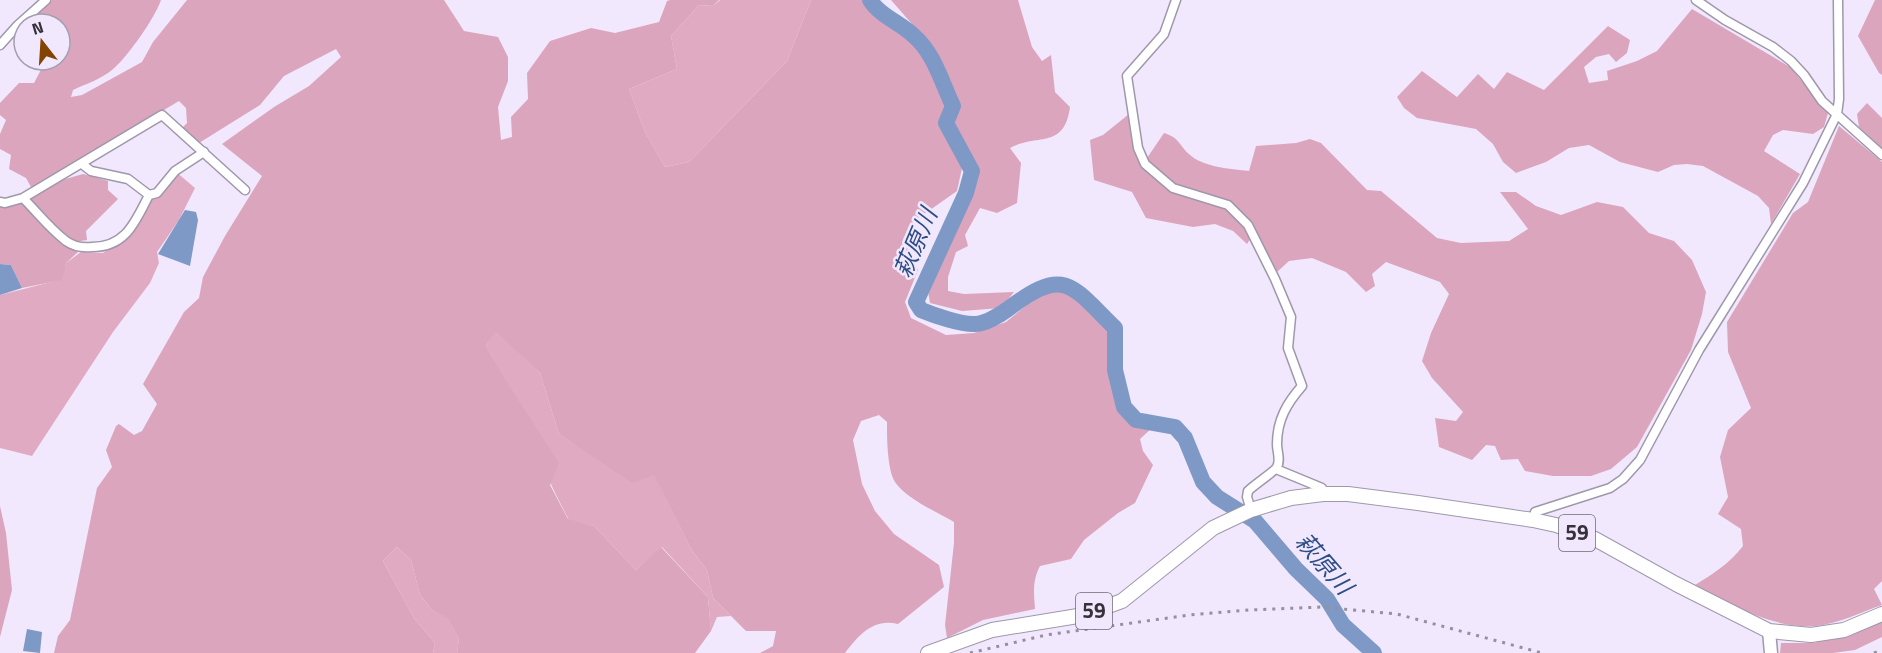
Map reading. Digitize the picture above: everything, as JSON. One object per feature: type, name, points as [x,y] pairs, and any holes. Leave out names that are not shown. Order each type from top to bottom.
[{"type":"main road","name":"59","points":[[928,653],[992,630],[1084,615],[1122,601],[1213,528],[1251,510],[1291,498],[1323,494],[1348,494],[1557,525],[1596,539],[1676,584],[1770,642],[1844,630],[1882,614]]},
{"type":"street","points":[[0,45],[46,0]]},
{"type":"street","points":[[1176,0],[1164,34],[1127,76],[1126,84],[1138,148],[1145,164],[1173,188],[1228,205],[1248,225],[1275,279],[1291,318],[1288,348],[1302,386],[1288,402],[1280,419],[1277,445],[1279,458],[1276,469],[1248,491],[1247,498],[1251,510]]},
{"type":"street","points":[[1696,0],[1725,20],[1773,47],[1791,61],[1822,101],[1882,155]]},
{"type":"street","points":[[1533,520],[1535,512],[1610,488],[1632,471],[1699,350],[1803,183],[1836,114],[1839,99],[1838,0]]},
{"type":"street","points":[[0,202],[5,203],[23,198],[162,115],[245,190]]},
{"type":"street","points":[[23,198],[41,220],[68,243],[82,248],[104,247],[118,241],[128,232],[149,195],[157,193],[176,171],[204,152]]},
{"type":"street","points":[[82,164],[91,171],[128,179],[149,195]]},
{"type":"street","points":[[1276,469],[1322,488],[1323,494]]},
{"type":"shaded area","points":[[52,0],[161,0],[147,27],[118,64],[103,76],[73,90],[71,97],[82,95],[142,62],[153,42],[187,0],[444,0],[464,31],[498,37],[508,57],[508,81],[498,107],[501,140],[512,137],[511,117],[528,99],[527,73],[550,41],[591,28],[615,33],[659,22],[667,1],[670,0],[719,0],[713,6],[699,5],[671,36],[677,69],[629,89],[645,132],[665,167],[689,162],[787,61],[811,0],[867,0],[926,51],[937,81],[950,106],[941,123],[962,168],[957,191],[913,222],[903,240],[918,270],[905,302],[911,318],[946,335],[974,333],[1006,322],[1044,291],[1058,289],[1075,295],[1114,328],[1113,370],[1121,409],[1136,421],[1154,426],[1140,439],[1143,451],[1153,465],[1135,503],[1118,513],[1084,540],[1071,559],[1040,566],[1035,582],[1035,609],[983,620],[947,638],[945,625],[954,543],[954,522],[906,494],[895,482],[889,461],[887,422],[879,415],[861,421],[853,440],[862,484],[875,511],[894,534],[939,565],[944,587],[898,624],[881,623],[861,634],[845,653],[760,653],[773,646],[776,631],[746,631],[713,598],[707,570],[691,549],[654,475],[632,483],[559,434],[540,373],[496,332],[486,345],[503,376],[559,463],[550,485],[568,519],[594,526],[636,570],[661,547],[708,597],[711,631],[695,653],[457,653],[459,639],[448,618],[433,611],[420,595],[411,560],[397,547],[383,561],[414,618],[435,643],[433,653],[54,653],[58,636],[70,620],[97,488],[112,467],[106,450],[116,426],[119,424],[134,435],[142,431],[157,404],[143,384],[184,312],[199,298],[203,277],[262,176],[222,144],[274,107],[309,86],[341,57],[336,49],[284,76],[260,105],[199,143],[182,128],[187,123],[186,108],[179,101],[32,189],[26,178],[9,169],[11,155],[0,149],[0,134],[6,120],[0,115],[0,103],[19,83],[34,83],[40,72],[72,72],[72,12],[38,12]]},
{"type":"shaded area","points":[[720,0],[811,0],[787,61],[689,162],[665,167],[645,132],[629,89],[677,69],[671,36],[699,5],[713,6]]},
{"type":"shaded area","points":[[891,0],[1018,0],[1032,47],[1042,61],[1051,55],[1055,92],[1070,107],[1067,120],[1056,135],[1010,148],[1021,163],[1017,203],[997,213],[980,208],[965,235],[968,246],[956,252],[948,277],[948,291],[964,294],[1014,292],[1001,308],[962,311],[930,303],[927,285],[969,203],[977,170],[950,122],[957,103],[932,47]]},
{"type":"shaded area","points":[[1875,0],[1882,0],[1882,75],[1858,36]]},
{"type":"shaded area","points":[[1692,9],[1790,67],[1828,113],[1824,127],[1813,134],[1783,130],[1773,135],[1764,151],[1800,174],[1771,224],[1769,208],[1758,196],[1703,166],[1674,165],[1658,172],[1620,162],[1589,145],[1569,148],[1546,162],[1516,173],[1503,162],[1493,144],[1476,129],[1417,118],[1404,108],[1397,97],[1422,71],[1457,97],[1478,74],[1494,89],[1507,72],[1544,90],[1608,26],[1630,40],[1627,53],[1616,62],[1609,54],[1596,57],[1584,67],[1589,83],[1608,80],[1607,71],[1637,61],[1657,51]]},
{"type":"shaded area","points":[[1867,103],[1882,118],[1882,148],[1859,127],[1857,114]]},
{"type":"shaded area","points":[[1129,114],[1139,155],[1147,171],[1156,180],[1177,193],[1225,208],[1233,213],[1251,238],[1247,244],[1233,231],[1215,224],[1193,227],[1146,218],[1132,192],[1094,180],[1090,140],[1103,135]]},
{"type":"shaded area","points":[[1839,126],[1882,162],[1882,581],[1874,589],[1882,605],[1833,623],[1800,626],[1768,620],[1695,585],[1727,563],[1743,546],[1741,529],[1718,514],[1728,497],[1720,457],[1728,430],[1751,408],[1728,352],[1727,322],[1793,213],[1808,202]]},
{"type":"shaded area","points":[[1164,133],[1176,139],[1189,154],[1201,162],[1217,167],[1249,171],[1256,146],[1296,143],[1310,139],[1321,143],[1367,190],[1381,191],[1437,238],[1461,243],[1509,241],[1528,229],[1500,192],[1516,192],[1536,206],[1561,215],[1597,202],[1623,207],[1649,233],[1674,241],[1692,260],[1706,292],[1691,350],[1637,447],[1611,469],[1591,476],[1553,476],[1525,471],[1518,459],[1501,460],[1495,446],[1486,445],[1472,460],[1439,447],[1435,418],[1456,421],[1463,412],[1432,378],[1422,361],[1431,333],[1449,294],[1440,282],[1386,262],[1372,274],[1375,286],[1366,292],[1346,272],[1312,258],[1289,261],[1277,272],[1252,226],[1232,203],[1174,186],[1159,174],[1147,158]]},
{"type":"shaded area","points":[[175,171],[195,188],[179,220],[157,252],[159,263],[150,283],[113,332],[32,456],[0,448],[0,295],[59,280],[66,263],[81,252],[103,253],[134,228],[149,195]]},
{"type":"shaded area","points":[[83,174],[108,181],[108,190],[118,199],[86,231],[87,240],[74,242],[42,218],[29,198],[55,182]]},
{"type":"shaded area","points":[[21,203],[31,208],[78,252],[66,263],[62,280],[22,288],[11,265],[0,264],[0,205]]},
{"type":"shaded area","points":[[496,331],[540,373],[559,434],[590,454],[641,478],[654,474],[691,549],[707,570],[713,598],[731,616],[717,617],[711,631],[708,597],[662,547],[636,570],[594,526],[569,520],[486,345]]},
{"type":"shaded area","points":[[0,506],[6,533],[12,590],[0,637]]},
{"type":"shaded area","points":[[397,547],[411,560],[420,595],[433,611],[448,617],[459,639],[457,653],[433,653],[435,643],[414,618],[383,561]]},
{"type":"shaded area","points":[[1882,622],[1882,637],[1855,650],[1833,653],[1780,653],[1781,643],[1814,643]]},
{"type":"water","points":[[185,210],[196,212],[198,220],[190,266],[158,254]]},
{"type":"water","points":[[0,264],[11,265],[22,288],[0,295]]},
{"type":"water","points":[[27,629],[42,632],[40,653],[23,651]]},
{"type":"waterway","name":"萩原川","points":[[870,0],[879,11],[914,36],[927,51],[953,106],[946,123],[972,171],[966,193],[916,302],[921,310],[955,321],[979,324],[997,316],[1042,288],[1055,285],[1066,286],[1076,291],[1115,328],[1115,370],[1124,407],[1136,420],[1175,427],[1185,438],[1203,482],[1217,497],[1255,521],[1296,569],[1327,599],[1343,625],[1374,653]]},
{"type":"railway","points":[[970,653],[1046,635],[1189,615],[1321,607],[1397,614],[1542,653]]},
{"type":"railway","points":[[1874,653],[1882,650]]}]
